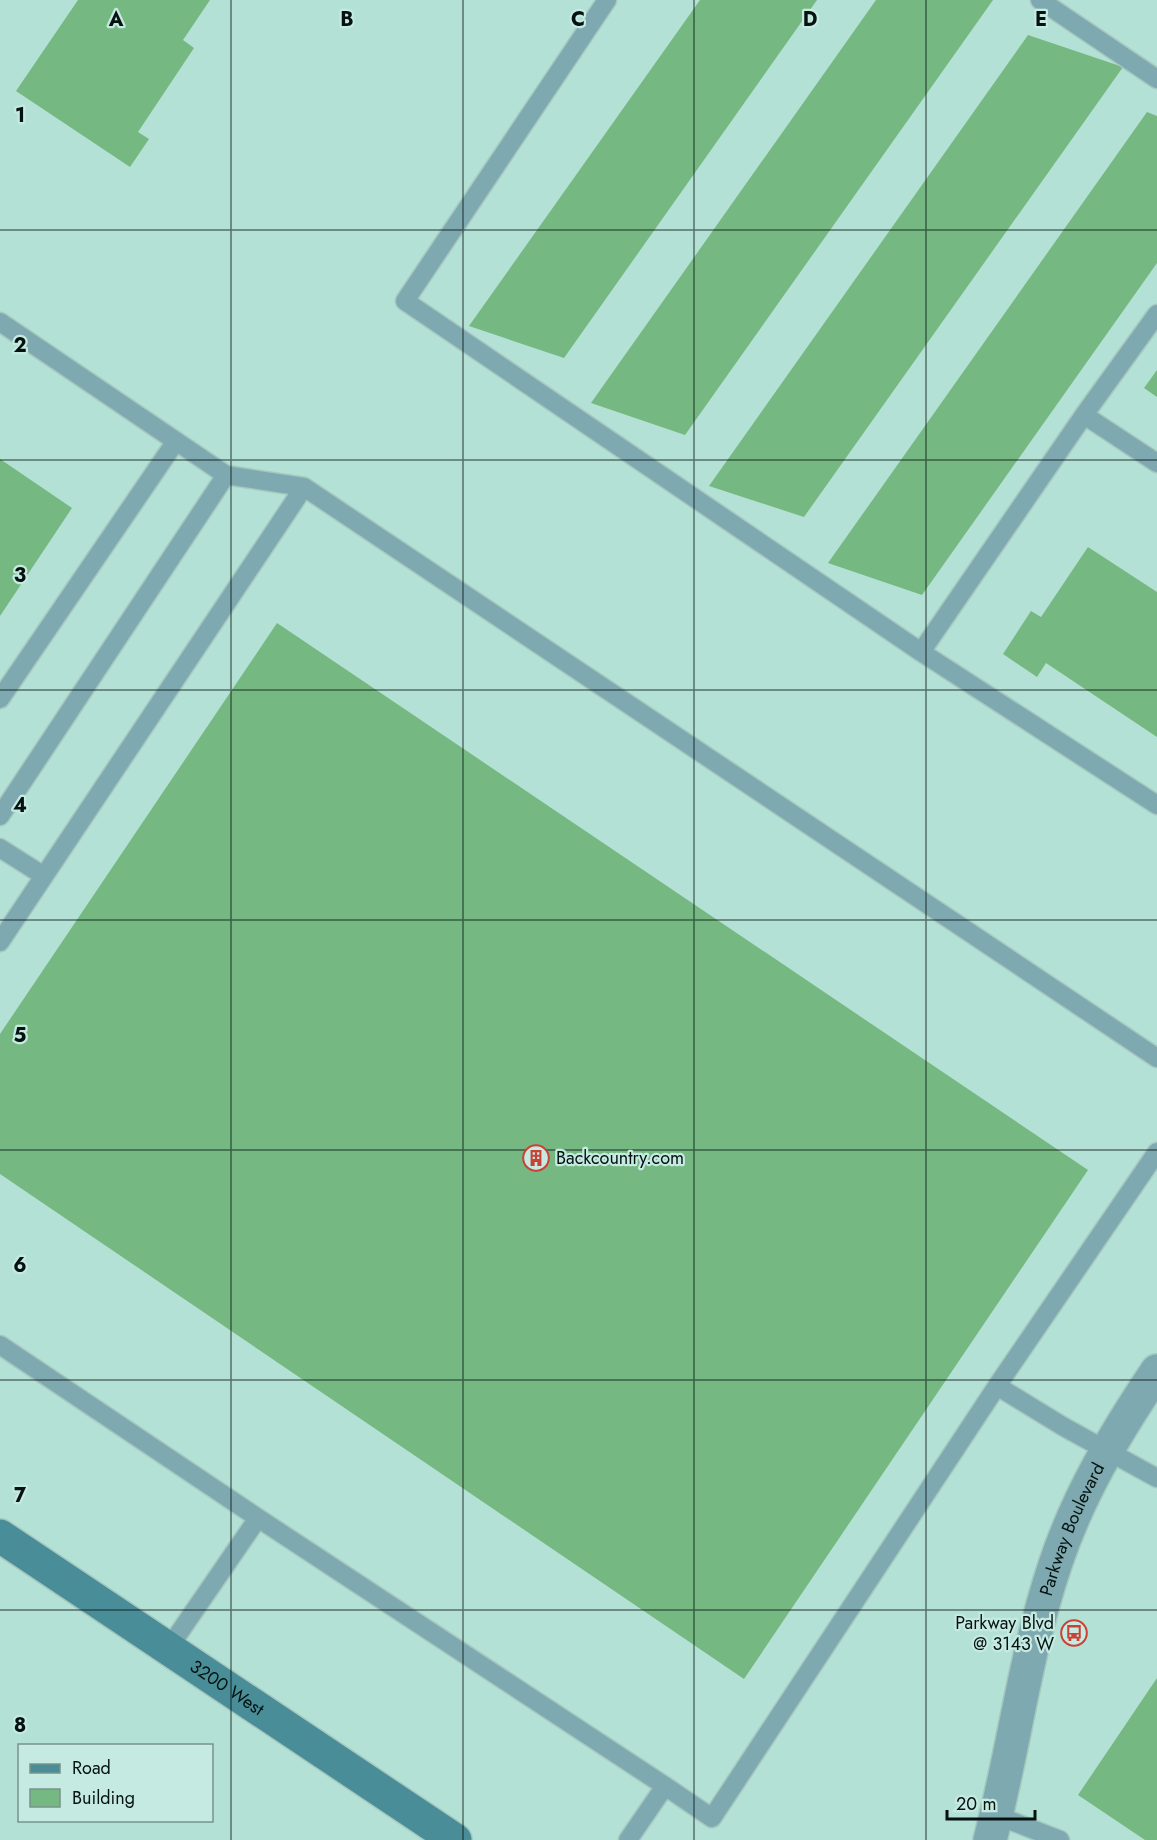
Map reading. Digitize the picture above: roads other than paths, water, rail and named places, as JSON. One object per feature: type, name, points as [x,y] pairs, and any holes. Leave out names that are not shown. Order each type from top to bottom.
[{"type":"main road","name":"3200 West","points":[[0,1536],[451,1839]]},
{"type":"street","name":"Parkway Boulevard","points":[[993,1828],[1033,1645],[1055,1564],[1073,1518],[1107,1451],[1157,1371]]},
{"type":"lane","points":[[607,0],[405,301],[921,651],[1157,805]]},
{"type":"lane","points":[[1040,0],[1157,79]]},
{"type":"lane","points":[[921,651],[1084,415],[1157,314]]},
{"type":"lane","points":[[0,322],[226,475],[304,488],[1157,1058]]},
{"type":"lane","points":[[1084,415],[1157,463]]},
{"type":"lane","points":[[0,699],[176,441]]},
{"type":"lane","points":[[0,816],[226,475]]},
{"type":"lane","points":[[0,942],[304,488]]},
{"type":"lane","points":[[0,848],[44,876]]},
{"type":"lane","points":[[0,1345],[712,1818],[997,1386],[1157,1152]]},
{"type":"lane","points":[[997,1386],[1157,1478]]},
{"type":"lane","points":[[168,1649],[258,1518]]},
{"type":"lane","points":[[628,1840],[665,1786]]},
{"type":"lane","points":[[993,1828],[1060,1840]]},
{"type":"place","name":"Backcountry.com","points":[[536,1158]]},
{"type":"place","name":"Parkway Blvd @ 3143 W","points":[[1074,1633]]}]
